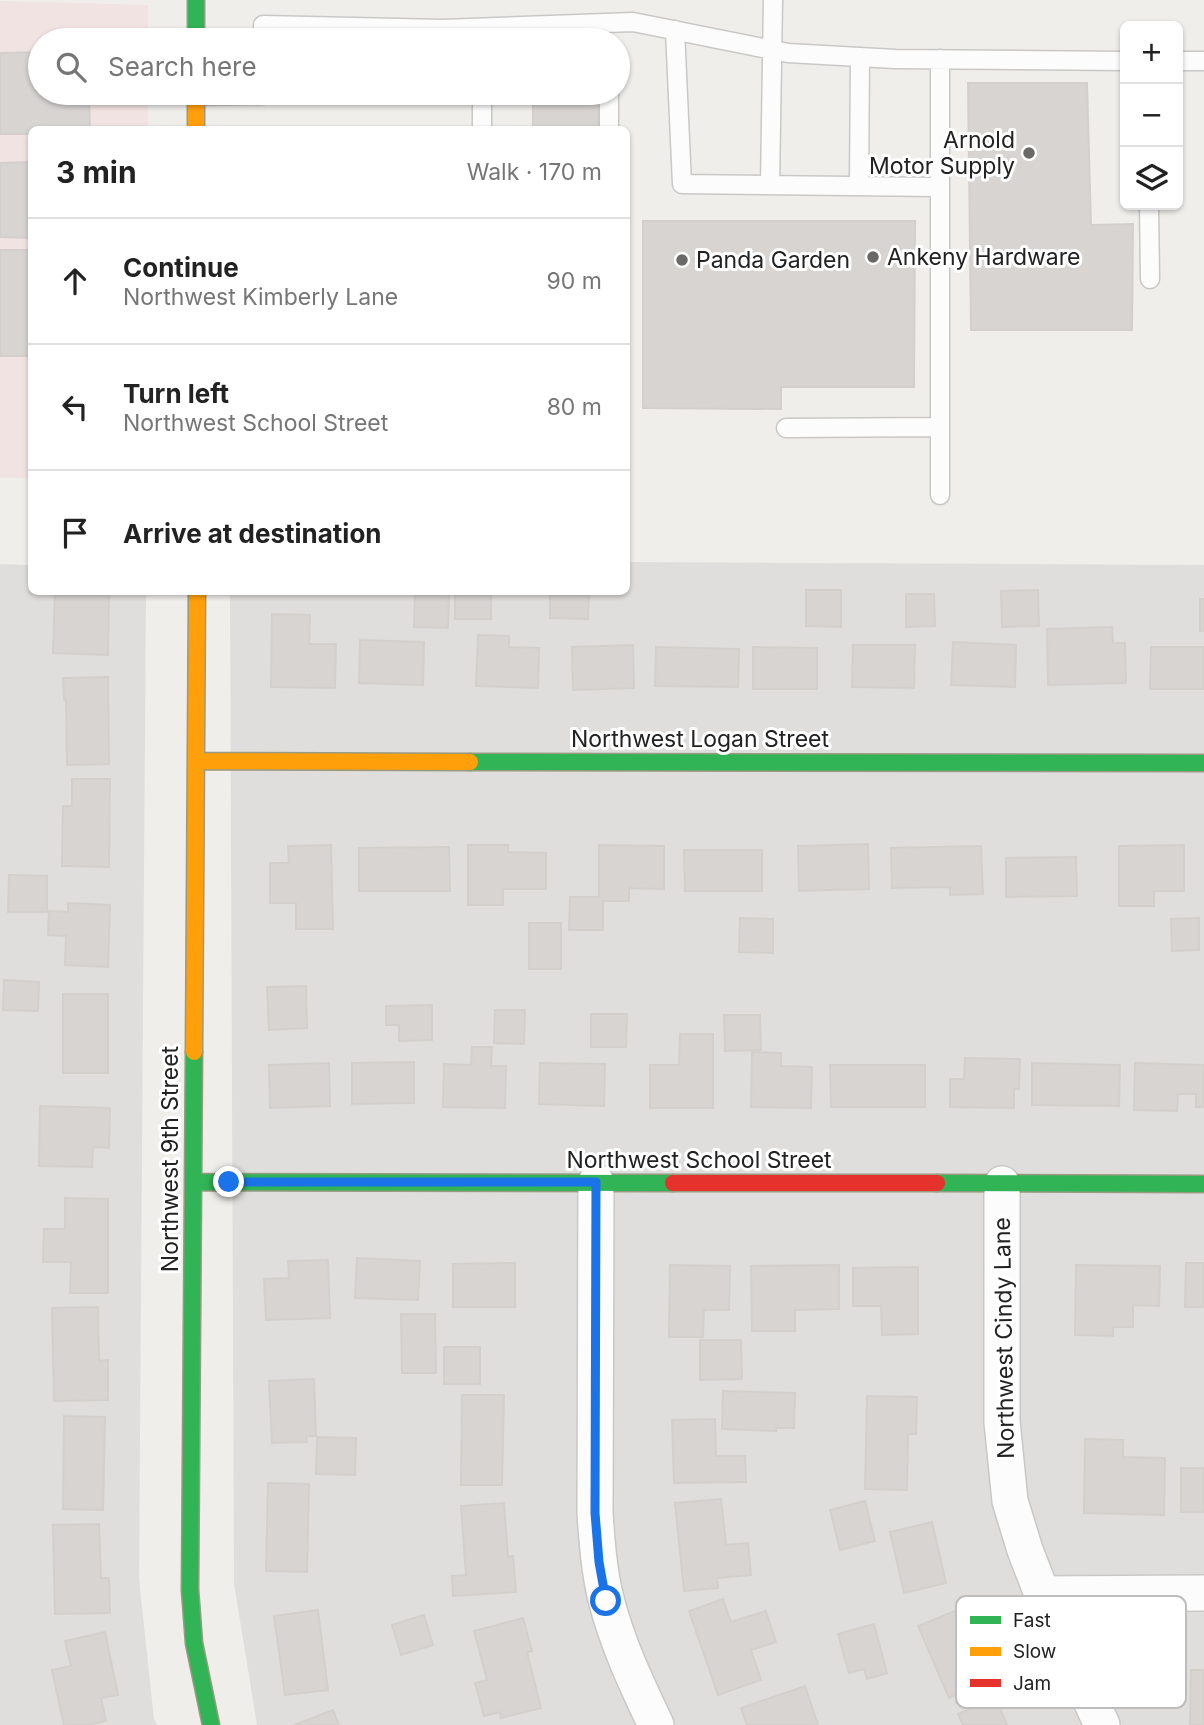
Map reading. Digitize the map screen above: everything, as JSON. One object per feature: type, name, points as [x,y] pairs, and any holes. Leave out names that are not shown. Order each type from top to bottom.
[{"type":"street","points":[[196,0],[196,28]]},
{"type":"street","points":[[196,105],[196,126]]},
{"type":"street","name":"Northwest 9th Street","points":[[197,595],[190,1590],[194,1643],[211,1725]]},
{"type":"street","name":"Northwest Logan Street","points":[[197,761],[1204,763]]},
{"type":"street","name":"Northwest School Street","points":[[193,1182],[1204,1184]]},
{"type":"street","points":[[596,1182],[595,1513],[599,1562],[606,1601],[656,1725]]},
{"type":"street","name":"Northwest Cindy Lane","points":[[1002,1184],[1002,1422],[1010,1501],[1042,1594]]},
{"type":"street","points":[[1042,1594],[1204,1593]]},
{"type":"street","name":"Northwest Cindy Lane","points":[[1094,1708],[1102,1725]]},
{"type":"lane","points":[[770,185],[773,0]]},
{"type":"lane","points":[[618,28],[633,22],[772,50],[860,57],[1120,61]]},
{"type":"lane","points":[[263,28],[263,25],[335,28]]},
{"type":"lane","points":[[675,30],[682,184],[938,187]]},
{"type":"lane","points":[[859,186],[860,57]]},
{"type":"lane","points":[[940,59],[940,495]]},
{"type":"lane","points":[[1183,61],[1204,61]]},
{"type":"lane","points":[[482,105],[482,126]]},
{"type":"lane","points":[[609,126],[610,105]]},
{"type":"lane","points":[[1149,210],[1150,279]]},
{"type":"lane","points":[[786,428],[940,427]]},
{"type":"shaded area","points":[[0,1],[148,5],[148,28],[28,28],[28,105],[148,105],[148,126],[28,126],[28,478],[0,478]]},
{"type":"shaded area","points":[[630,562],[1204,565],[1204,1725],[257,1725],[234,1584],[230,595],[630,595]]},
{"type":"shaded area","points":[[0,564],[28,565],[28,595],[146,595],[139,1579],[154,1719],[157,1725],[0,1725]]},
{"type":"building","points":[[28,52],[28,105],[89,105],[90,126],[28,126],[28,134],[0,134],[0,53]]},
{"type":"building","name":"Arnold Motor Supply","points":[[968,83],[1087,83],[1091,225],[1133,224],[1132,330],[971,330]]},
{"type":"building","points":[[533,105],[598,105],[598,126],[533,126]]},
{"type":"building","points":[[28,162],[28,238],[0,237],[0,163]]},
{"type":"building","points":[[643,221],[915,221],[914,387],[781,387],[781,409],[643,408]]},
{"type":"building","points":[[0,250],[28,250],[28,356],[0,356]]},
{"type":"building","points":[[806,590],[841,590],[841,627],[806,626]]},
{"type":"building","points":[[1038,590],[1039,626],[1002,627],[1001,591]]},
{"type":"building","points":[[906,594],[934,594],[935,626],[906,627]]},
{"type":"building","points":[[55,595],[109,595],[108,655],[53,653]]},
{"type":"building","points":[[415,595],[449,595],[448,628],[414,627]]},
{"type":"building","points":[[455,595],[491,595],[491,619],[455,619]]},
{"type":"building","points":[[550,595],[589,595],[588,619],[550,618]]},
{"type":"building","points":[[1200,599],[1204,599],[1204,631],[1200,631]]},
{"type":"building","points":[[272,614],[310,615],[309,644],[336,644],[335,688],[271,687]]},
{"type":"building","points":[[1112,627],[1113,643],[1125,643],[1126,683],[1048,685],[1047,629]]},
{"type":"building","points":[[478,635],[509,636],[509,647],[539,648],[538,688],[476,686]]},
{"type":"building","points":[[360,640],[424,642],[423,685],[359,683]]},
{"type":"building","points":[[953,642],[1016,645],[1015,687],[951,685]]},
{"type":"building","points":[[633,645],[634,688],[573,690],[572,647]]},
{"type":"building","points":[[853,645],[915,645],[914,688],[852,687]]},
{"type":"building","points":[[656,647],[739,649],[738,687],[655,686]]},
{"type":"building","points":[[753,647],[817,648],[817,689],[753,689]]},
{"type":"building","points":[[1151,647],[1204,647],[1204,689],[1150,689]]},
{"type":"building","points":[[108,677],[109,764],[67,765],[63,678]]},
{"type":"building","points":[[72,779],[110,779],[109,867],[62,866],[63,806],[72,806]]},
{"type":"building","points":[[868,844],[869,889],[799,891],[798,846]]},
{"type":"building","points":[[331,845],[333,929],[296,929],[296,903],[270,903],[270,863],[289,863],[288,846]]},
{"type":"building","points":[[468,845],[508,845],[508,852],[546,853],[546,889],[503,889],[503,905],[468,905]]},
{"type":"building","points":[[599,845],[664,846],[664,889],[629,888],[629,901],[603,901],[603,930],[569,930],[570,897],[599,897]]},
{"type":"building","points":[[1184,845],[1184,891],[1154,891],[1154,906],[1119,906],[1119,846]]},
{"type":"building","points":[[981,846],[983,894],[950,895],[950,887],[892,888],[891,848]]},
{"type":"building","points":[[449,847],[450,891],[359,891],[359,848]]},
{"type":"building","points":[[684,850],[762,850],[762,891],[685,891]]},
{"type":"building","points":[[1076,857],[1077,896],[1006,897],[1006,858]]},
{"type":"building","points":[[9,875],[47,876],[47,912],[8,912]]},
{"type":"building","points":[[68,903],[110,905],[108,967],[65,965],[66,936],[48,935],[49,911],[68,912]]},
{"type":"building","points":[[740,918],[773,919],[773,953],[739,952]]},
{"type":"building","points":[[1199,918],[1199,950],[1172,951],[1171,919]]},
{"type":"building","points":[[529,923],[561,923],[561,969],[529,969]]},
{"type":"building","points":[[4,980],[39,982],[38,1011],[3,1010]]},
{"type":"building","points":[[306,986],[307,1028],[269,1030],[267,987]]},
{"type":"building","points":[[63,994],[108,994],[108,1073],[63,1073]]},
{"type":"building","points":[[432,1005],[432,1040],[399,1041],[399,1025],[386,1025],[386,1006]]},
{"type":"building","points":[[495,1010],[525,1010],[524,1044],[494,1043]]},
{"type":"building","points":[[591,1014],[627,1014],[626,1047],[591,1047]]},
{"type":"building","points":[[724,1015],[760,1015],[761,1050],[725,1051]]},
{"type":"building","points":[[680,1034],[713,1034],[713,1108],[650,1108],[650,1065],[679,1065]]},
{"type":"building","points":[[472,1047],[492,1047],[491,1066],[506,1066],[505,1108],[443,1107],[444,1064],[471,1065]]},
{"type":"building","points":[[752,1052],[781,1053],[781,1066],[812,1067],[811,1108],[751,1107]]},
{"type":"building","points":[[965,1058],[1020,1059],[1019,1089],[1014,1089],[1014,1108],[950,1107],[950,1079],[964,1079]]},
{"type":"building","points":[[414,1062],[414,1103],[352,1104],[352,1063]]},
{"type":"building","points":[[329,1063],[330,1106],[270,1108],[269,1065]]},
{"type":"building","points":[[540,1063],[605,1064],[604,1106],[539,1104]]},
{"type":"building","points":[[1032,1063],[1120,1065],[1119,1106],[1032,1105]]},
{"type":"building","points":[[1135,1063],[1204,1065],[1204,1107],[1196,1107],[1196,1094],[1178,1094],[1177,1111],[1134,1110]]},
{"type":"building","points":[[830,1065],[925,1065],[925,1107],[831,1107]]},
{"type":"building","points":[[40,1106],[110,1108],[109,1148],[93,1147],[92,1167],[39,1166]]},
{"type":"building","points":[[65,1198],[108,1199],[108,1293],[70,1293],[71,1262],[43,1262],[44,1229],[65,1229]]},
{"type":"building","points":[[357,1258],[420,1261],[418,1300],[355,1298]]},
{"type":"building","points":[[328,1260],[330,1318],[266,1320],[264,1279],[289,1278],[288,1261]]},
{"type":"building","points":[[515,1263],[515,1307],[453,1307],[453,1264]]},
{"type":"building","points":[[1186,1263],[1204,1263],[1204,1307],[1185,1307]]},
{"type":"building","points":[[670,1265],[730,1266],[729,1310],[704,1310],[703,1337],[669,1337]]},
{"type":"building","points":[[839,1265],[839,1309],[795,1310],[795,1331],[752,1331],[751,1266]]},
{"type":"building","points":[[1076,1265],[1160,1266],[1159,1306],[1133,1305],[1133,1327],[1113,1327],[1113,1336],[1075,1335]]},
{"type":"building","points":[[918,1267],[918,1334],[882,1335],[881,1306],[853,1306],[853,1268]]},
{"type":"building","points":[[98,1307],[99,1361],[108,1360],[108,1400],[54,1401],[52,1308]]},
{"type":"building","points":[[401,1314],[435,1314],[436,1373],[402,1373]]},
{"type":"building","points":[[700,1340],[741,1340],[742,1379],[700,1380]]},
{"type":"building","points":[[444,1347],[480,1347],[480,1384],[444,1384]]},
{"type":"building","points":[[314,1379],[316,1436],[306,1436],[307,1442],[272,1443],[269,1381]]},
{"type":"building","points":[[723,1391],[795,1393],[794,1428],[776,1428],[776,1431],[722,1429]]},
{"type":"building","points":[[462,1395],[504,1395],[502,1485],[461,1485]]},
{"type":"building","points":[[867,1396],[917,1397],[916,1434],[908,1434],[907,1490],[865,1489]]},
{"type":"building","points":[[64,1416],[105,1417],[103,1510],[63,1509]]},
{"type":"building","points":[[715,1419],[716,1456],[745,1456],[746,1482],[674,1483],[672,1420]]},
{"type":"building","points":[[317,1437],[356,1438],[355,1475],[316,1474]]},
{"type":"building","points":[[1085,1439],[1123,1440],[1123,1457],[1165,1458],[1164,1515],[1084,1513]]},
{"type":"building","points":[[1181,1468],[1204,1468],[1204,1512],[1181,1512]]},
{"type":"building","points":[[268,1483],[309,1484],[307,1572],[266,1571]]},
{"type":"building","points":[[721,1499],[726,1545],[748,1543],[751,1575],[717,1578],[718,1588],[684,1591],[675,1503]]},
{"type":"building","points":[[865,1501],[875,1541],[840,1550],[830,1510]]},
{"type":"building","points":[[504,1503],[508,1557],[513,1556],[516,1592],[453,1596],[452,1576],[466,1575],[461,1506]]},
{"type":"building","points":[[932,1522],[946,1583],[904,1593],[890,1532]]},
{"type":"building","points":[[99,1524],[101,1578],[109,1578],[110,1613],[55,1614],[53,1525]]},
{"type":"building","points":[[723,1599],[731,1622],[766,1611],[776,1642],[751,1650],[761,1680],[718,1695],[689,1611]]},
{"type":"building","points":[[318,1610],[328,1690],[285,1695],[274,1616]]},
{"type":"building","points":[[956,1610],[956,1695],[949,1698],[918,1626]]},
{"type":"building","points":[[424,1615],[433,1645],[401,1655],[392,1625]]},
{"type":"building","points":[[523,1618],[532,1651],[527,1652],[541,1708],[501,1718],[500,1712],[484,1716],[475,1683],[487,1680],[474,1631]]},
{"type":"building","points":[[874,1624],[887,1673],[867,1679],[864,1669],[849,1673],[838,1634]]},
{"type":"building","points":[[105,1632],[118,1695],[101,1698],[106,1721],[87,1725],[64,1725],[52,1670],[71,1666],[65,1641]]},
{"type":"building","points":[[1191,1670],[1204,1670],[1204,1725],[1190,1725]]},
{"type":"building","points":[[805,1686],[818,1725],[747,1725],[741,1708]]},
{"type":"building","points":[[972,1708],[1000,1708],[1007,1725],[963,1725],[958,1714]]},
{"type":"building","points":[[333,1710],[339,1725],[294,1725]]},
{"type":"traffic: fast","points":[[196,0],[196,28]]},
{"type":"traffic: fast","points":[[470,762],[1204,763]]},
{"type":"traffic: fast","points":[[194,1052],[190,1590],[194,1643],[211,1725]]},
{"type":"traffic: fast","points":[[193,1182],[673,1183]]},
{"type":"traffic: fast","points":[[937,1183],[1204,1184]]},
{"type":"traffic: slow","points":[[196,105],[196,126]]},
{"type":"traffic: slow","points":[[194,1052],[197,595]]},
{"type":"traffic: slow","points":[[197,761],[470,762]]},
{"type":"traffic: jam","points":[[673,1183],[937,1183]]},
{"type":"place","name":"Arnold Motor Supply","points":[[1029,153]]},
{"type":"place","name":"Ankeny Hardware","points":[[873,257]]},
{"type":"place","name":"Panda Garden","points":[[682,260]]},
{"type":"route","points":[[229,1182],[596,1182],[595,1513],[599,1562],[606,1601]]}]
